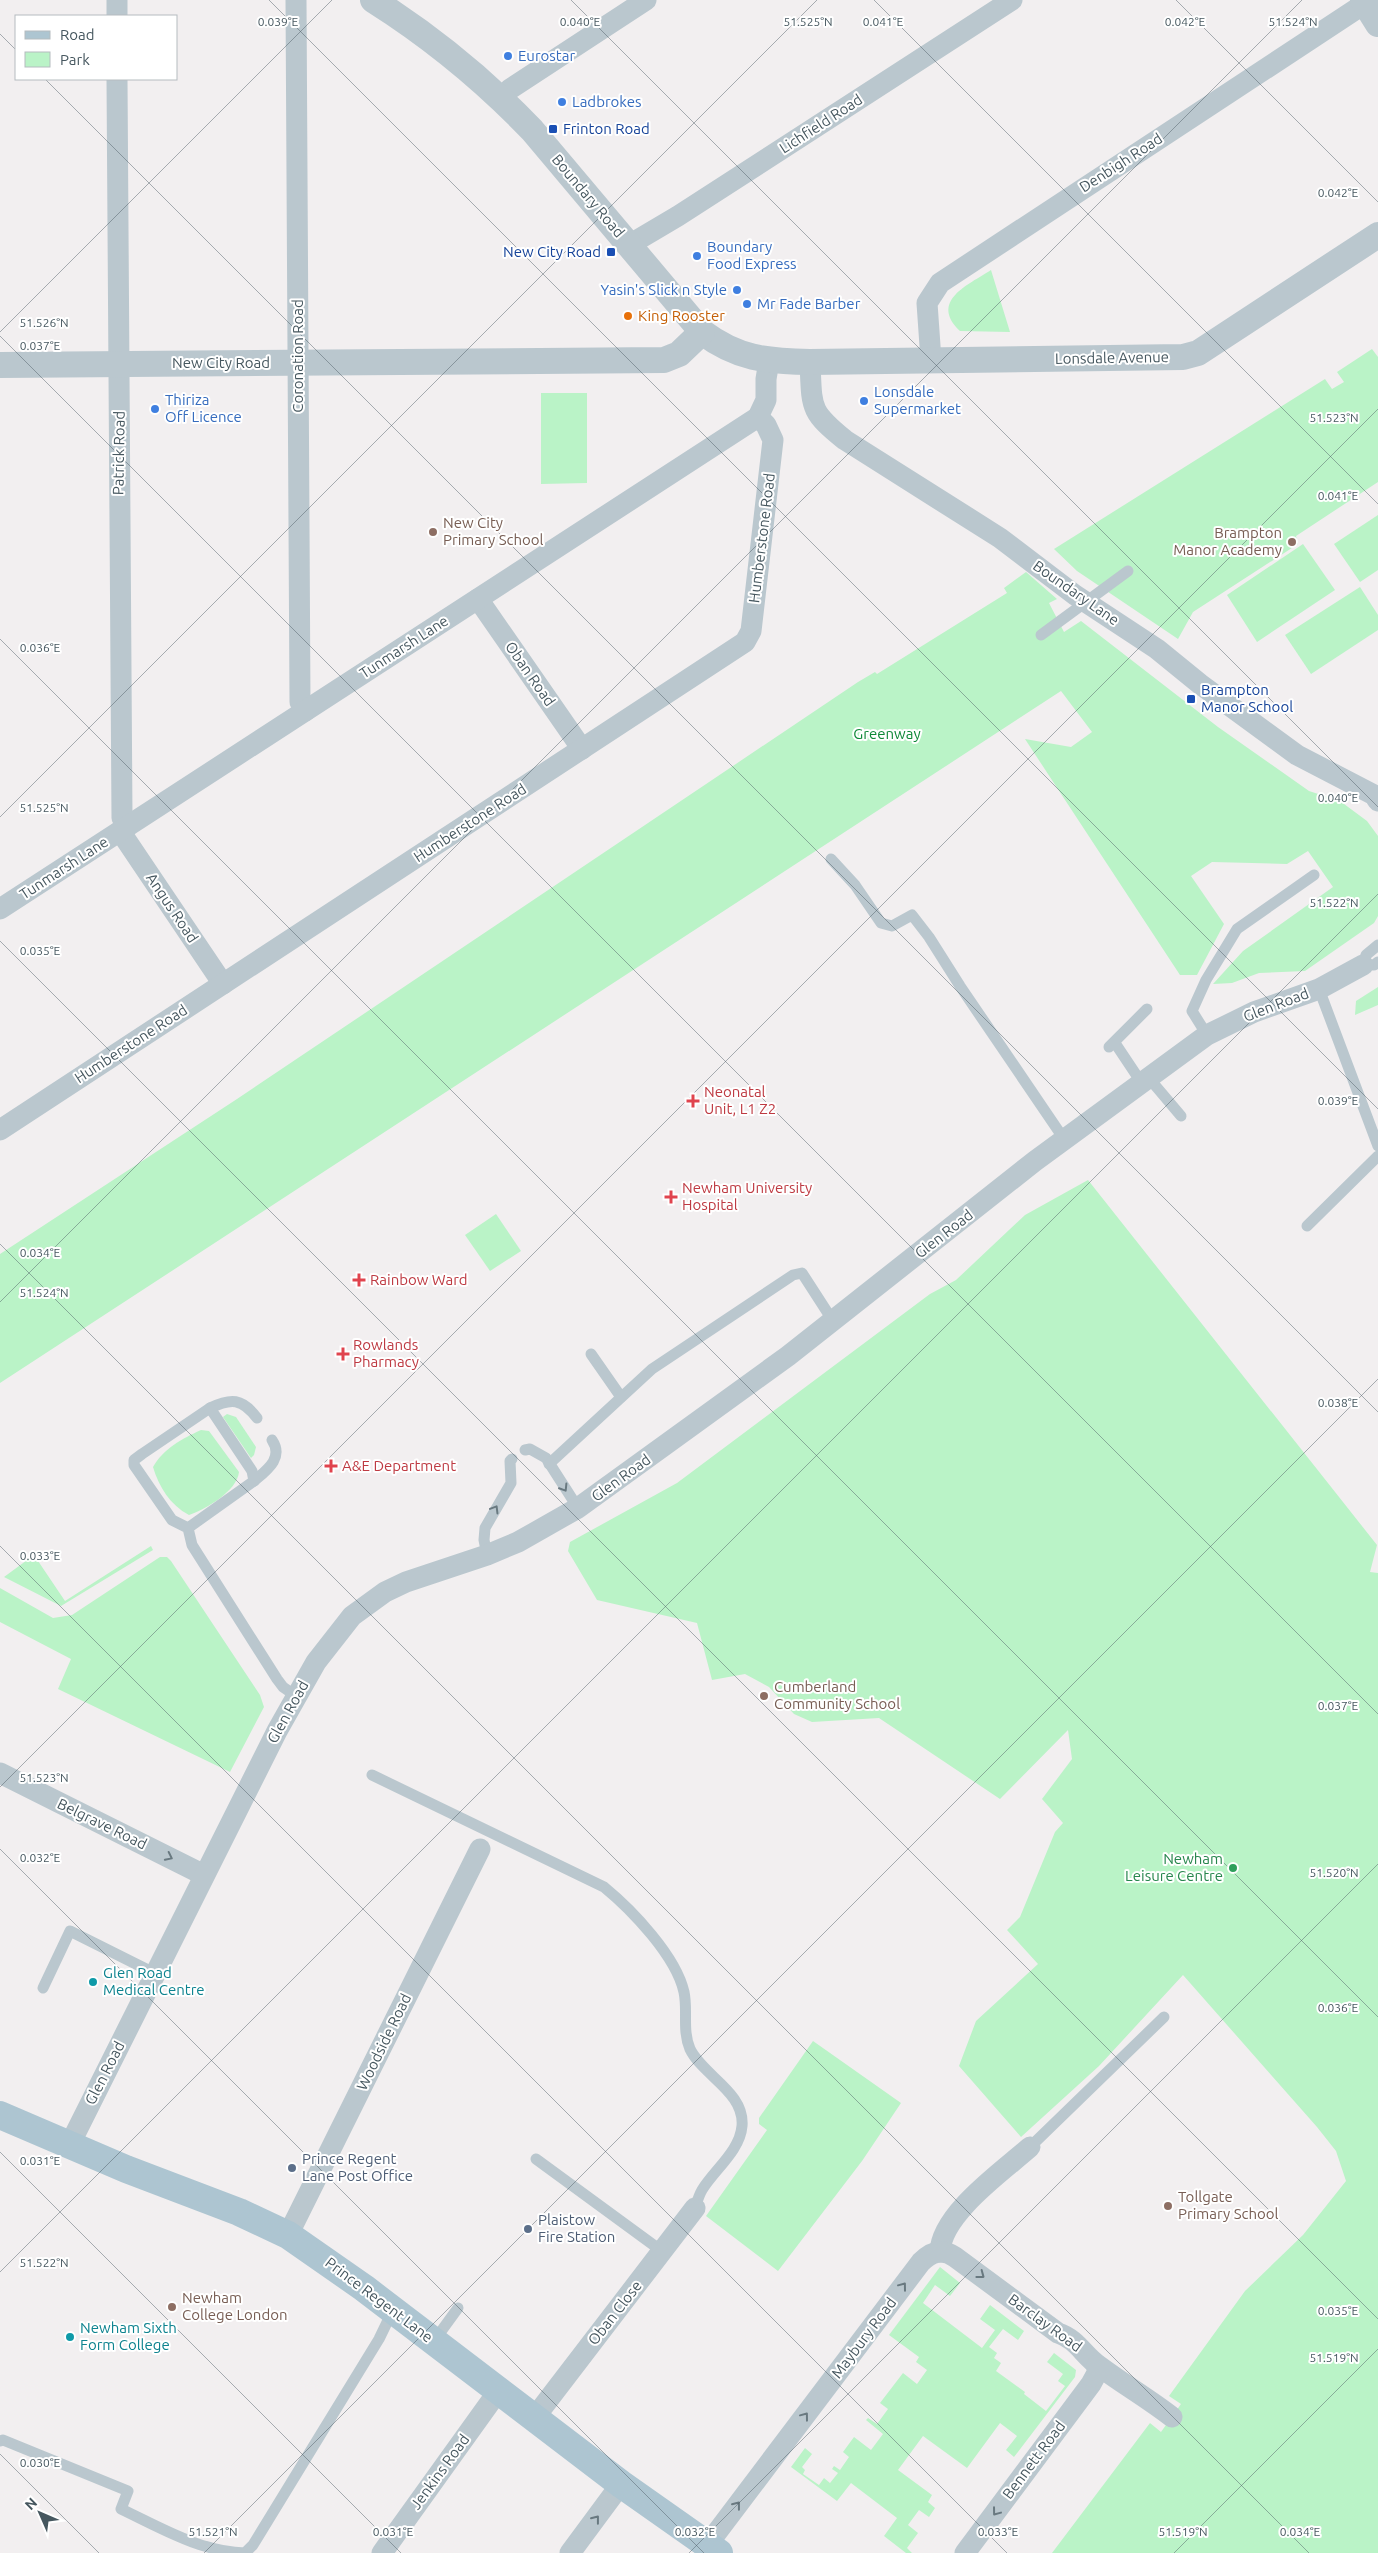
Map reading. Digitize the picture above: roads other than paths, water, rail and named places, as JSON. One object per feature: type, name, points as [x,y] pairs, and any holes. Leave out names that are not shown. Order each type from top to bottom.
[{"type":"main road","name":"Prince Regent Lane","points":[[0,2115],[69,2146],[239,2212],[288,2235],[393,2310],[621,2484],[714,2548]]},
{"type":"street","points":[[117,0],[117,15]]},
{"type":"street","name":"Coronation Road","points":[[296,0],[300,702],[305,711]]},
{"type":"street","name":"Boundary Road","points":[[373,0],[408,23],[502,99],[532,130],[702,332],[721,346],[740,354],[769,361],[810,362]]},
{"type":"street","points":[[502,99],[510,89],[646,0]]},
{"type":"street","name":"Lichfield Road","points":[[629,245],[678,216],[1012,0]]},
{"type":"street","name":"Denbigh Road","points":[[931,360],[927,304],[945,279],[1369,7]]},
{"type":"street","name":"Patrick Road","points":[[118,80],[119,491],[122,818],[124,829]]},
{"type":"street","name":"Lonsdale Avenue","points":[[810,362],[1183,357],[1198,353],[1378,235]]},
{"type":"street","name":"New City Road","points":[[0,365],[664,360],[679,354],[702,332]]},
{"type":"street","points":[[758,417],[766,400],[766,379],[769,361]]},
{"type":"street","name":"Boundary Lane","points":[[810,362],[814,410],[824,423],[845,440],[1000,538],[1086,603],[1157,648],[1207,690],[1297,755],[1374,796],[1378,801]]},
{"type":"street","name":"Tunmarsh Lane","points":[[0,909],[758,417]]},
{"type":"street","name":"Humberstone Road","points":[[0,1130],[745,642],[751,631],[773,440],[766,425],[758,417]]},
{"type":"street","name":"Oban Road","points":[[478,599],[582,749]]},
{"type":"street","name":"Angus Road","points":[[124,829],[223,984]]},
{"type":"street","name":"Glen Road","points":[[69,2146],[154,1973],[296,1696],[336,1635],[352,1616],[368,1603],[406,1582],[487,1555],[518,1542],[578,1508],[833,1321],[1064,1139],[1207,1035],[1254,1012],[1318,989],[1370,963]]},
{"type":"street","name":"Belgrave Road","points":[[0,1773],[204,1875]]},
{"type":"street","name":"Woodside Road","points":[[288,2235],[484,1840]]},
{"type":"street","points":[[940,2252],[940,2242],[949,2225],[967,2204],[1030,2147]]},
{"type":"street","name":"Oban Close","points":[[535,2417],[695,2208]]},
{"type":"street","name":"Barclay Road","points":[[940,2252],[948,2252],[955,2256],[1058,2333],[1065,2335],[1080,2345],[1097,2365],[1172,2417]]},
{"type":"street","name":"Maybury Road","points":[[714,2548],[921,2262],[929,2255],[940,2252]]},
{"type":"street","name":"Bennett Road","points":[[965,2553],[1088,2389],[1095,2378],[1097,2365]]},
{"type":"street","name":"Jenkins Road","points":[[382,2553],[499,2390]]},
{"type":"street","points":[[570,2553],[621,2484]]},
{"type":"lane","points":[[1041,635],[1128,571]]},
{"type":"lane","points":[[831,859],[855,885],[881,923],[892,926],[912,915],[929,936],[960,986],[1064,1139]]},
{"type":"lane","points":[[1207,1035],[1192,1011],[1206,980],[1237,929],[1314,875]]},
{"type":"lane","name":"Glen Road","points":[[1370,963],[1366,955],[1378,945]]},
{"type":"lane","points":[[1318,989],[1378,1146]]},
{"type":"lane","points":[[1147,1009],[1112,1045],[1181,1116]]},
{"type":"lane","points":[[1308,1226],[1378,1156]]},
{"type":"lane","points":[[549,1464],[652,1370],[793,1275],[802,1273],[833,1321]]},
{"type":"lane","points":[[591,1354],[621,1397]]},
{"type":"lane","points":[[188,1528],[172,1520],[134,1465],[134,1460],[210,1408],[230,1400],[246,1406],[257,1418]]},
{"type":"lane","points":[[210,1408],[252,1471],[254,1481]]},
{"type":"lane","points":[[188,1528],[254,1481],[273,1465],[276,1454],[272,1440]]},
{"type":"lane","points":[[525,1450],[530,1449],[546,1458],[578,1508]]},
{"type":"lane","points":[[487,1555],[484,1540],[485,1528],[511,1482],[510,1461],[512,1459]]},
{"type":"lane","points":[[188,1528],[192,1545],[277,1679],[283,1687],[296,1696]]},
{"type":"lane","points":[[372,1775],[484,1840],[604,1887],[638,1919],[674,1968],[684,1994],[686,2036],[690,2048],[704,2068],[732,2097],[742,2116],[742,2126],[738,2139],[702,2190],[695,2208]]},
{"type":"lane","points":[[43,1988],[70,1931],[154,1973]]},
{"type":"lane","points":[[1030,2147],[1164,2017]]},
{"type":"lane","points":[[536,2159],[663,2252]]},
{"type":"lane","points":[[434,2341],[458,2308]]},
{"type":"lane","points":[[0,2441],[3,2440],[128,2491],[121,2510],[202,2547],[231,2552],[246,2552],[253,2545],[369,2355],[393,2310]]},
{"type":"place","name":"Eurostar","points":[[508,56]]},
{"type":"place","name":"Ladbrokes","points":[[562,102]]},
{"type":"place","name":"Frinton Road","points":[[553,129]]},
{"type":"place","name":"New City Road","points":[[611,252]]},
{"type":"place","name":"Boundary Food Express","points":[[697,256]]},
{"type":"place","name":"Yasin's Slick n Style","points":[[737,290]]},
{"type":"place","name":"Mr Fade Barber","points":[[747,304]]},
{"type":"place","name":"King Rooster","points":[[628,316]]},
{"type":"place","name":"Lonsdale Supermarket","points":[[864,401]]},
{"type":"place","name":"Thiriza Off Licence","points":[[155,409]]},
{"type":"place","name":"New City Primary School","points":[[433,532]]},
{"type":"place","name":"Brampton Manor Academy","points":[[1292,542]]},
{"type":"place","name":"Brampton Manor School","points":[[1191,699]]},
{"type":"place","name":"Neonatal Unit, L1 Z2","points":[[693,1101]]},
{"type":"place","name":"Newham University Hospital","points":[[671,1197]]},
{"type":"place","name":"Rainbow Ward","points":[[359,1280]]},
{"type":"place","name":"Rowlands Pharmacy","points":[[343,1354]]},
{"type":"place","name":"A&E Department","points":[[331,1466]]},
{"type":"place","name":"Cumberland Community School","points":[[764,1696]]},
{"type":"place","name":"Newham Leisure Centre","points":[[1233,1868]]},
{"type":"place","name":"Glen Road Medical Centre","points":[[93,1982]]},
{"type":"place","name":"Prince Regent Lane Post Office","points":[[292,2168]]},
{"type":"place","name":"Tollgate Primary School","points":[[1168,2206]]},
{"type":"place","name":"Plaistow Fire Station","points":[[528,2229]]},
{"type":"place","name":"Newham College London","points":[[172,2307]]},
{"type":"place","name":"Newham Sixth Form College","points":[[70,2337]]},
{"type":"park label","name":"Greenway","points":[[887,734]]}]
